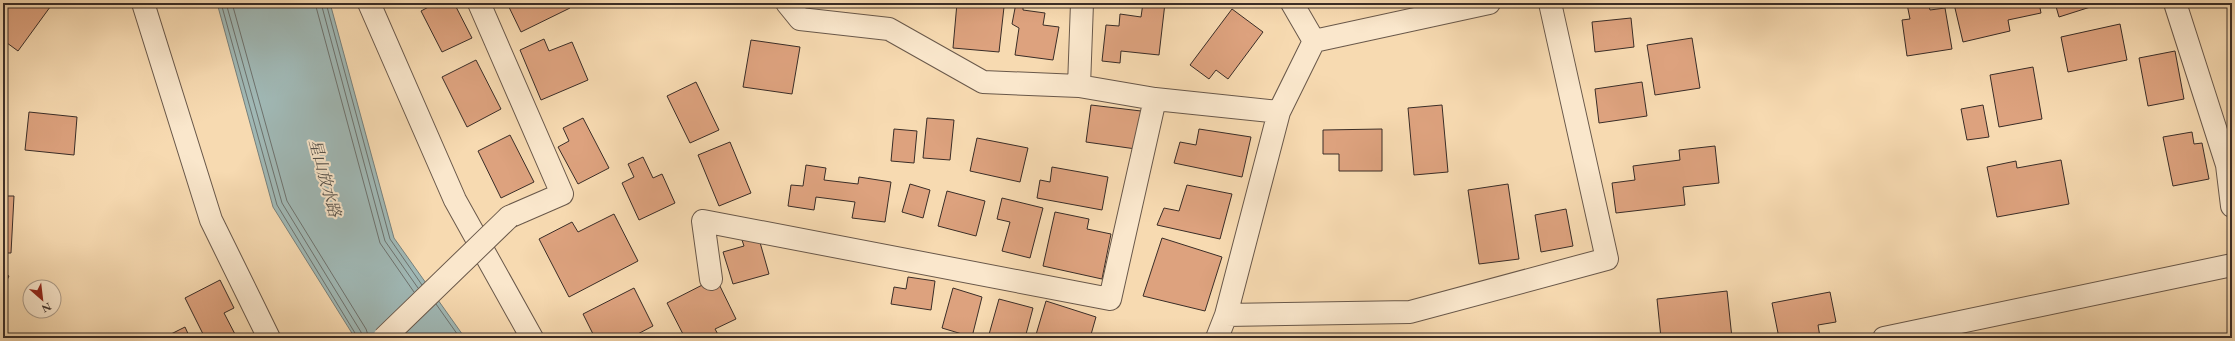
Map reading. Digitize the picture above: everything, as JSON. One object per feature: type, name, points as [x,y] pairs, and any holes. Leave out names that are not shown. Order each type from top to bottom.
[{"type":"street","points":[[143,3],[212,220],[269,338]]},
{"type":"street","points":[[369,3],[455,200],[532,338]]},
{"type":"street","points":[[384,338],[509,217],[562,194],[480,3]]},
{"type":"street","points":[[788,3],[800,19],[804,12],[889,29],[983,82],[1079,86],[1155,99],[1279,112]]},
{"type":"street","points":[[1079,86],[1082,3]]},
{"type":"street","points":[[1292,3],[1314,41]]},
{"type":"street","points":[[1314,41],[1489,3]]},
{"type":"street","points":[[1226,315],[1410,312],[1607,258],[1550,3]]},
{"type":"street","points":[[2175,3],[2227,165],[2232,206]]},
{"type":"street","points":[[1217,338],[1226,315],[1279,112],[1314,41]]},
{"type":"street","points":[[711,279],[703,221],[1110,299],[1155,99]]},
{"type":"street","points":[[1884,338],[2232,266]]},
{"type":"water","name":"星山放水路","points":[[217,3],[330,3],[394,238],[465,338],[355,338],[273,207]]},
{"type":"building","points":[[3,3],[53,3],[18,51],[3,40]]},
{"type":"building","points":[[436,3],[454,3],[472,38],[442,52],[421,11]]},
{"type":"building","points":[[507,3],[568,3],[570,8],[521,32]]},
{"type":"building","points":[[957,3],[1004,7],[999,52],[953,48]]},
{"type":"building","points":[[1016,3],[1023,4],[1023,10],[1045,13],[1043,25],[1059,27],[1053,60],[1015,55],[1019,28],[1012,24]]},
{"type":"building","points":[[1143,3],[1165,3],[1159,55],[1121,51],[1120,63],[1102,61],[1106,25],[1119,26],[1120,14],[1141,17]]},
{"type":"building","points":[[1928,3],[1930,10],[1945,8],[1952,49],[1907,56],[1902,20],[1910,19],[1907,4]]},
{"type":"building","points":[[2039,3],[2041,13],[2008,20],[2010,31],[1963,42],[1954,4]]},
{"type":"building","points":[[2055,3],[2103,3],[2059,17]]},
{"type":"building","points":[[1232,9],[1263,32],[1228,79],[1216,70],[1209,79],[1190,65]]},
{"type":"building","points":[[1631,18],[1634,47],[1595,52],[1592,22]]},
{"type":"building","points":[[2120,24],[2127,60],[2068,72],[2061,37]]},
{"type":"building","points":[[1692,38],[1700,88],[1655,95],[1647,45]]},
{"type":"building","points":[[544,39],[549,51],[572,42],[588,80],[541,100],[520,50]]},
{"type":"building","points":[[751,40],[800,47],[792,94],[743,87]]},
{"type":"building","points":[[2175,51],[2184,99],[2148,106],[2139,58]]},
{"type":"building","points":[[476,60],[501,109],[467,127],[442,77]]},
{"type":"building","points":[[2033,67],[2042,119],[1999,127],[1990,75]]},
{"type":"building","points":[[696,82],[719,130],[690,143],[667,96]]},
{"type":"building","points":[[1642,82],[1647,116],[1599,123],[1595,89]]},
{"type":"building","points":[[1091,105],[1141,111],[1136,149],[1086,142]]},
{"type":"building","points":[[1442,105],[1448,172],[1414,175],[1408,108]]},
{"type":"building","points":[[1983,105],[1989,137],[1967,140],[1961,109]]},
{"type":"building","points":[[29,112],[77,117],[74,155],[25,150]]},
{"type":"building","points":[[583,118],[609,168],[578,184],[558,147],[569,141],[563,128]]},
{"type":"building","points":[[927,118],[954,120],[950,160],[923,158]]},
{"type":"building","points":[[894,129],[917,131],[914,163],[891,161]]},
{"type":"building","points":[[1199,129],[1251,137],[1242,177],[1174,163],[1180,142],[1196,145]]},
{"type":"building","points":[[1382,129],[1382,171],[1339,171],[1339,154],[1323,154],[1323,130]]},
{"type":"building","points":[[2192,132],[2194,144],[2202,143],[2209,179],[2173,186],[2163,137]]},
{"type":"building","points":[[510,135],[534,182],[501,198],[478,151]]},
{"type":"building","points":[[977,138],[1028,148],[1020,182],[970,171]]},
{"type":"building","points":[[730,142],[751,193],[719,206],[698,155]]},
{"type":"building","points":[[1715,146],[1719,183],[1683,187],[1685,205],[1616,213],[1612,183],[1635,180],[1633,166],[1680,160],[1679,150]]},
{"type":"building","points":[[643,157],[653,178],[662,174],[675,203],[639,220],[622,183],[634,177],[628,164]]},
{"type":"building","points":[[2061,160],[2069,204],[1997,217],[1987,167],[2016,161],[2017,168]]},
{"type":"building","points":[[806,165],[826,168],[824,180],[858,184],[859,177],[891,182],[885,222],[852,218],[855,202],[816,197],[814,210],[788,206],[791,185],[803,186]]},
{"type":"building","points":[[1052,167],[1108,177],[1102,210],[1037,198],[1040,180],[1050,182]]},
{"type":"building","points":[[910,184],[930,190],[923,218],[902,212]]},
{"type":"building","points":[[1508,184],[1519,259],[1479,264],[1468,190]]},
{"type":"building","points":[[1187,185],[1232,194],[1220,239],[1157,225],[1164,208],[1179,211]]},
{"type":"building","points":[[947,191],[985,201],[976,236],[938,226]]},
{"type":"building","points":[[3,196],[14,196],[11,253],[3,253]]},
{"type":"building","points":[[1002,198],[1043,208],[1030,258],[1002,251],[1010,222],[997,219]]},
{"type":"building","points":[[1566,209],[1573,246],[1541,252],[1535,215]]},
{"type":"building","points":[[1055,212],[1089,219],[1087,229],[1111,234],[1102,279],[1043,266]]},
{"type":"building","points":[[614,214],[638,261],[569,297],[539,239],[572,222],[578,232]]},
{"type":"building","points":[[1162,238],[1222,257],[1205,311],[1143,296]]},
{"type":"building","points":[[759,239],[769,274],[733,284],[723,252],[744,246],[742,240]]},
{"type":"building","points":[[3,273],[9,276],[3,288]]},
{"type":"building","points":[[908,277],[935,281],[931,310],[891,304],[894,287],[906,289]]},
{"type":"building","points":[[716,278],[736,319],[715,329],[720,338],[685,338],[667,303]]},
{"type":"building","points":[[220,280],[234,308],[224,313],[237,338],[205,338],[185,298]]},
{"type":"building","points":[[634,288],[653,326],[630,338],[595,338],[583,314]]},
{"type":"building","points":[[953,288],[982,297],[972,337],[942,328]]},
{"type":"building","points":[[1727,291],[1732,338],[1661,338],[1657,299]]},
{"type":"building","points":[[1830,292],[1836,322],[1818,325],[1820,337],[1779,338],[1772,303]]},
{"type":"building","points":[[999,299],[1033,308],[1025,338],[988,338]]},
{"type":"building","points":[[1046,301],[1096,317],[1090,338],[1035,338]]},
{"type":"building","points":[[185,327],[190,338],[163,338]]},
{"type":"building","points":[[2082,335],[2083,338],[2067,338]]}]
